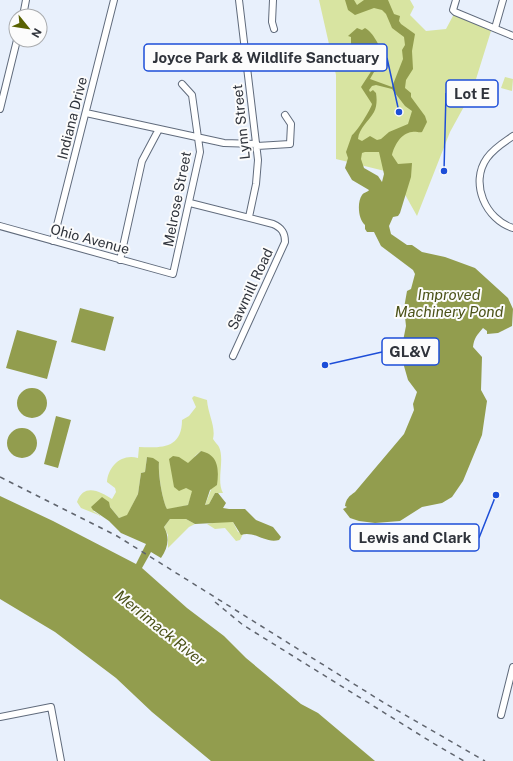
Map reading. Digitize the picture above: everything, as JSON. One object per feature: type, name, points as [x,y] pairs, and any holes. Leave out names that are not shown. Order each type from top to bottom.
[{"type":"street","name":"Indiana Drive","points":[[53,241],[114,0]]},
{"type":"street","name":"Lynn Street","points":[[240,0],[256,145],[257,171],[249,218]]},
{"type":"street","points":[[273,0],[272,22],[274,29]]},
{"type":"street","points":[[456,0],[453,10],[513,36]]},
{"type":"street","points":[[495,28],[503,0]]},
{"type":"street","points":[[0,109],[15,48]]},
{"type":"street","name":"Melrose Street","points":[[173,274],[190,204],[200,152],[192,95],[182,84]]},
{"type":"street","points":[[86,113],[224,143],[256,145],[290,144],[291,124],[285,115]]},
{"type":"street","points":[[120,260],[142,161],[159,129]]},
{"type":"street","points":[[513,136],[498,146],[487,158],[482,170],[480,182],[483,199],[488,210],[501,223],[513,228]]},
{"type":"street","points":[[190,204],[249,218]]},
{"type":"street","name":"Sawmill Road","points":[[233,356],[284,242],[283,232],[273,224],[249,218]]},
{"type":"street","name":"Ohio Avenue","points":[[0,226],[173,274]]},
{"type":"street","points":[[501,715],[513,667]]},
{"type":"street","points":[[0,717],[51,707],[61,761]]},
{"type":"shaded area","points":[[319,0],[410,0],[414,7],[410,15],[426,31],[446,29],[454,14],[491,31],[472,92],[450,132],[417,216],[393,173],[336,159],[336,75]]},
{"type":"shaded area","points":[[505,77],[513,79],[512,91],[501,88]]},
{"type":"shaded area","points":[[194,396],[207,400],[213,425],[213,439],[221,452],[220,483],[223,493],[215,493],[209,504],[205,505],[211,490],[201,451],[195,456],[186,488],[193,490],[188,505],[167,510],[161,486],[159,462],[147,457],[145,472],[141,473],[138,494],[127,516],[119,518],[110,507],[93,511],[101,516],[81,508],[77,502],[80,496],[88,490],[93,490],[112,499],[116,492],[115,488],[107,482],[108,476],[113,466],[121,459],[127,457],[138,458],[139,447],[162,447],[174,442],[181,430],[182,420],[189,416],[196,407],[192,398]]},
{"type":"shaded area","points":[[170,519],[186,519],[195,524],[189,527],[168,548],[168,535],[164,527]]},
{"type":"shaded area","points":[[223,521],[233,522],[238,532],[243,534],[240,540],[236,541],[225,528],[215,529],[207,524]]},
{"type":"water","name":"Improved Machinery Pond","points":[[345,0],[354,0],[357,5],[364,0],[388,0],[394,14],[400,16],[399,21],[401,24],[415,34],[412,51],[413,69],[406,80],[405,88],[411,93],[411,97],[425,116],[427,122],[422,132],[408,133],[401,137],[393,151],[392,155],[398,164],[412,163],[411,177],[400,213],[398,216],[393,217],[389,226],[391,234],[407,245],[412,245],[422,252],[445,257],[475,268],[508,298],[513,309],[512,326],[498,333],[487,334],[487,331],[483,328],[474,341],[473,347],[482,357],[481,390],[487,401],[482,435],[463,481],[452,497],[442,503],[422,507],[400,521],[375,523],[350,518],[343,509],[347,507],[345,506],[348,498],[355,492],[404,434],[414,410],[413,404],[417,392],[408,380],[404,366],[405,358],[403,341],[406,326],[404,308],[407,291],[411,289],[415,274],[413,270],[381,246],[374,232],[367,232],[365,229],[365,225],[360,215],[359,202],[362,195],[369,190],[352,180],[345,168],[348,158],[346,152],[352,135],[363,121],[372,104],[361,87],[372,70],[363,57],[351,46],[351,37],[348,36],[357,28],[362,30],[365,28],[372,34],[384,53],[387,55],[386,58],[389,65],[374,72],[370,79],[392,87],[403,59],[402,50],[405,45],[404,37],[392,28],[386,14],[382,10],[374,8],[355,15],[348,10]],"holes":[[[376,85],[392,89],[405,106],[412,111],[408,124],[389,132],[381,139],[377,140],[370,136],[362,141],[358,139],[359,135],[362,128],[374,112],[377,100],[376,93],[373,90],[370,92],[369,90],[372,86]],[[379,152],[384,174],[382,182],[378,176],[364,168],[361,159],[362,153]]]},
{"type":"water","points":[[80,308],[114,317],[105,351],[71,342]]},
{"type":"water","points":[[17,330],[57,341],[47,379],[6,368]]},
{"type":"water","points":[[32,388],[38,389],[46,397],[46,409],[38,417],[32,418],[26,417],[18,409],[17,403],[18,397],[26,389]]},
{"type":"water","points":[[56,416],[71,420],[58,468],[44,464]]},
{"type":"water","points":[[22,428],[28,429],[36,437],[36,449],[28,457],[22,458],[16,457],[8,449],[7,443],[8,437],[16,429]]},
{"type":"water","name":"Merrimack River","points":[[201,451],[211,456],[218,469],[217,485],[210,490],[205,505],[209,504],[215,493],[218,493],[226,503],[223,508],[245,509],[256,520],[273,527],[281,537],[279,540],[274,541],[250,534],[241,535],[233,522],[195,524],[186,519],[170,519],[164,527],[168,539],[167,547],[161,558],[151,552],[142,568],[187,608],[224,636],[246,658],[301,704],[318,713],[375,761],[211,761],[152,712],[116,678],[55,632],[0,599],[0,496],[53,521],[136,564],[146,544],[121,533],[109,521],[91,507],[102,497],[109,502],[110,507],[119,518],[127,515],[138,494],[141,473],[145,472],[147,457],[153,458],[159,462],[161,486],[167,509],[188,505],[192,491],[186,488],[179,491],[174,487],[169,459],[173,456],[179,457],[188,463]]},
{"type":"railway","points":[[0,477],[117,536],[386,704],[485,761]]},
{"type":"railway","points":[[215,602],[243,625],[464,761]]},
{"type":"place","name":"Joyce Park & Wildlife Sanctuary","points":[[399,112]]},
{"type":"place","name":"Lot E","points":[[444,171]]},
{"type":"place","name":"GL&V","points":[[325,365]]},
{"type":"place","name":"Lewis and Clark","points":[[496,495]]}]
